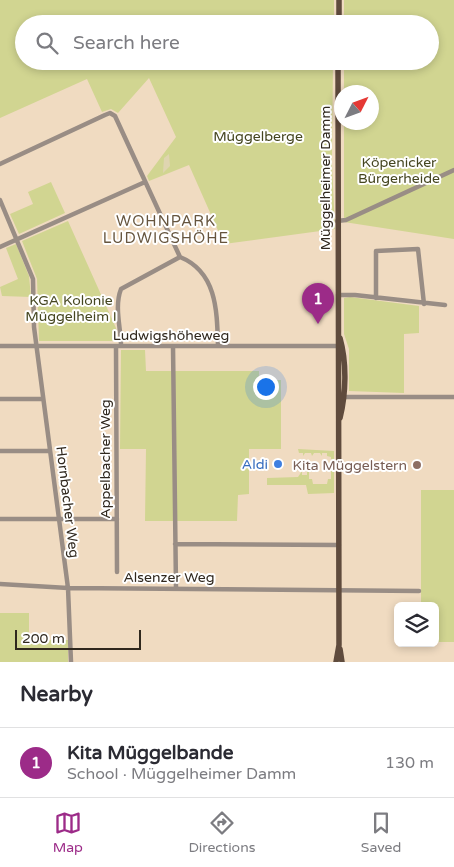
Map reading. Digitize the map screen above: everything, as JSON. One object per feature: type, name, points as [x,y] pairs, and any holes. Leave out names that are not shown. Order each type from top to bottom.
[{"type":"main road","points":[[338,15],[339,0]]},
{"type":"main road","name":"Müggelheimer Damm","points":[[338,70],[338,330],[341,397],[338,425],[339,645]]},
{"type":"main road","points":[[336,662],[339,645]]},
{"type":"main road","points":[[339,645],[342,662]]},
{"type":"street","points":[[0,164],[105,115],[113,114],[180,257],[198,268],[210,287],[217,311],[218,346]]},
{"type":"street","points":[[337,221],[351,217],[454,170]]},
{"type":"street","points":[[0,247],[145,182]]},
{"type":"street","name":"Hornbacher Weg","points":[[0,200],[18,239],[34,285],[33,321],[68,588],[70,662]]},
{"type":"street","points":[[376,298],[376,251],[418,249],[424,304]]},
{"type":"street","name":"Appelbacher Weg","points":[[117,572],[118,297],[121,289],[180,257]]},
{"type":"street","points":[[338,296],[355,295],[445,305]]},
{"type":"street","name":"Ludwigshöheweg","points":[[0,346],[340,346]]},
{"type":"street","points":[[172,346],[176,588]]},
{"type":"street","points":[[341,397],[454,397]]},
{"type":"street","points":[[0,399],[43,399]]},
{"type":"street","points":[[0,451],[50,452]]},
{"type":"street","points":[[0,519],[117,519]]},
{"type":"street","points":[[175,544],[338,545]]},
{"type":"street","name":"Alsenzer Weg","points":[[0,584],[68,588],[276,588],[339,591],[420,591]]},
{"type":"green space","name":"Müggelberge","points":[[0,0],[334,0],[334,15],[15,15],[15,70],[333,70],[332,163],[335,229],[224,244],[189,165],[149,181],[147,176],[176,137],[149,78],[118,113],[111,109],[102,112],[87,79],[0,118]]},
{"type":"green space","name":"Köpenicker Bürgerheide","points":[[344,0],[454,0],[454,239],[344,222],[344,130],[379,130],[379,85],[344,85],[344,70],[439,70],[439,15],[344,15]]},
{"type":"green space","points":[[51,182],[65,213],[19,234],[10,214],[33,204],[28,192]]},
{"type":"green space","name":"KGA Kolonie Müggelheim I","points":[[68,221],[116,328],[118,341],[39,341],[37,279],[22,241]]},
{"type":"green space","name":"KGA Kolonie Müggelheim I","points":[[16,244],[29,276],[31,297],[2,296],[0,287],[18,279],[6,248]]},
{"type":"green space","points":[[350,297],[419,306],[419,333],[404,334],[404,393],[349,391],[349,349],[344,334],[344,298]]},
{"type":"green space","points":[[121,350],[145,350],[146,371],[259,371],[259,380],[281,380],[281,449],[249,449],[249,494],[238,495],[237,521],[145,521],[146,449],[120,449]]},
{"type":"green space","points":[[298,449],[334,451],[334,466],[328,465],[328,463],[331,463],[331,457],[327,456],[327,453],[322,453],[322,456],[320,453],[314,453],[312,456],[311,453],[305,453],[303,456],[303,453],[299,453]]},
{"type":"green space","points":[[302,471],[302,475],[307,475],[307,471],[312,471],[309,472],[309,479],[312,479],[313,484],[327,484],[328,479],[331,479],[331,472],[328,471],[334,471],[334,493],[308,494],[306,485],[267,485],[267,478],[298,477]]},
{"type":"green space","points":[[421,490],[454,490],[454,642],[439,642],[439,602],[421,602]]},
{"type":"green space","points":[[0,613],[29,613],[29,640],[68,640],[68,662],[0,662]]},
{"type":"sand","points":[[169,154],[170,166],[163,173],[164,158]]},
{"type":"place","name":"Kita Müggelbande","points":[[318,324]]},
{"type":"place","name":"Aldi","points":[[278,464]]},
{"type":"place","name":"Kita Müggelstern","points":[[417,465]]},
{"type":"district","name":"WOHNPARK LUDWIGSHÖHE","points":[[166,230]]}]
